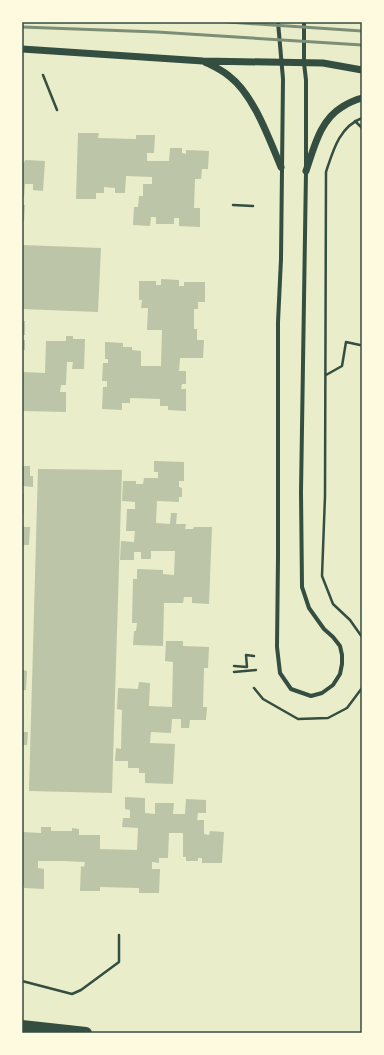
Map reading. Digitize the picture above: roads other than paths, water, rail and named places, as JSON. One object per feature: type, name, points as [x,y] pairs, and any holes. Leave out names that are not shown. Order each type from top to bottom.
[{"type":"highway","points":[[22,1026],[86,1033]]},
{"type":"street","points":[[278,22],[283,79],[281,259],[278,322],[277,647],[280,673],[291,690],[311,696],[322,693],[333,685],[340,674],[342,655],[340,646],[333,636],[324,629],[309,608],[302,587],[301,492],[306,171],[306,80],[304,63],[304,22]]},
{"type":"street","points":[[22,49],[203,61],[323,63],[362,70]]},
{"type":"street","points":[[203,61],[229,76],[243,90],[261,120],[281,167]]},
{"type":"street","points":[[306,171],[320,131],[332,115],[342,107],[362,98]]},
{"type":"railway","points":[[228,22],[362,31]]},
{"type":"railway","points":[[22,27],[157,32],[362,45]]}]
